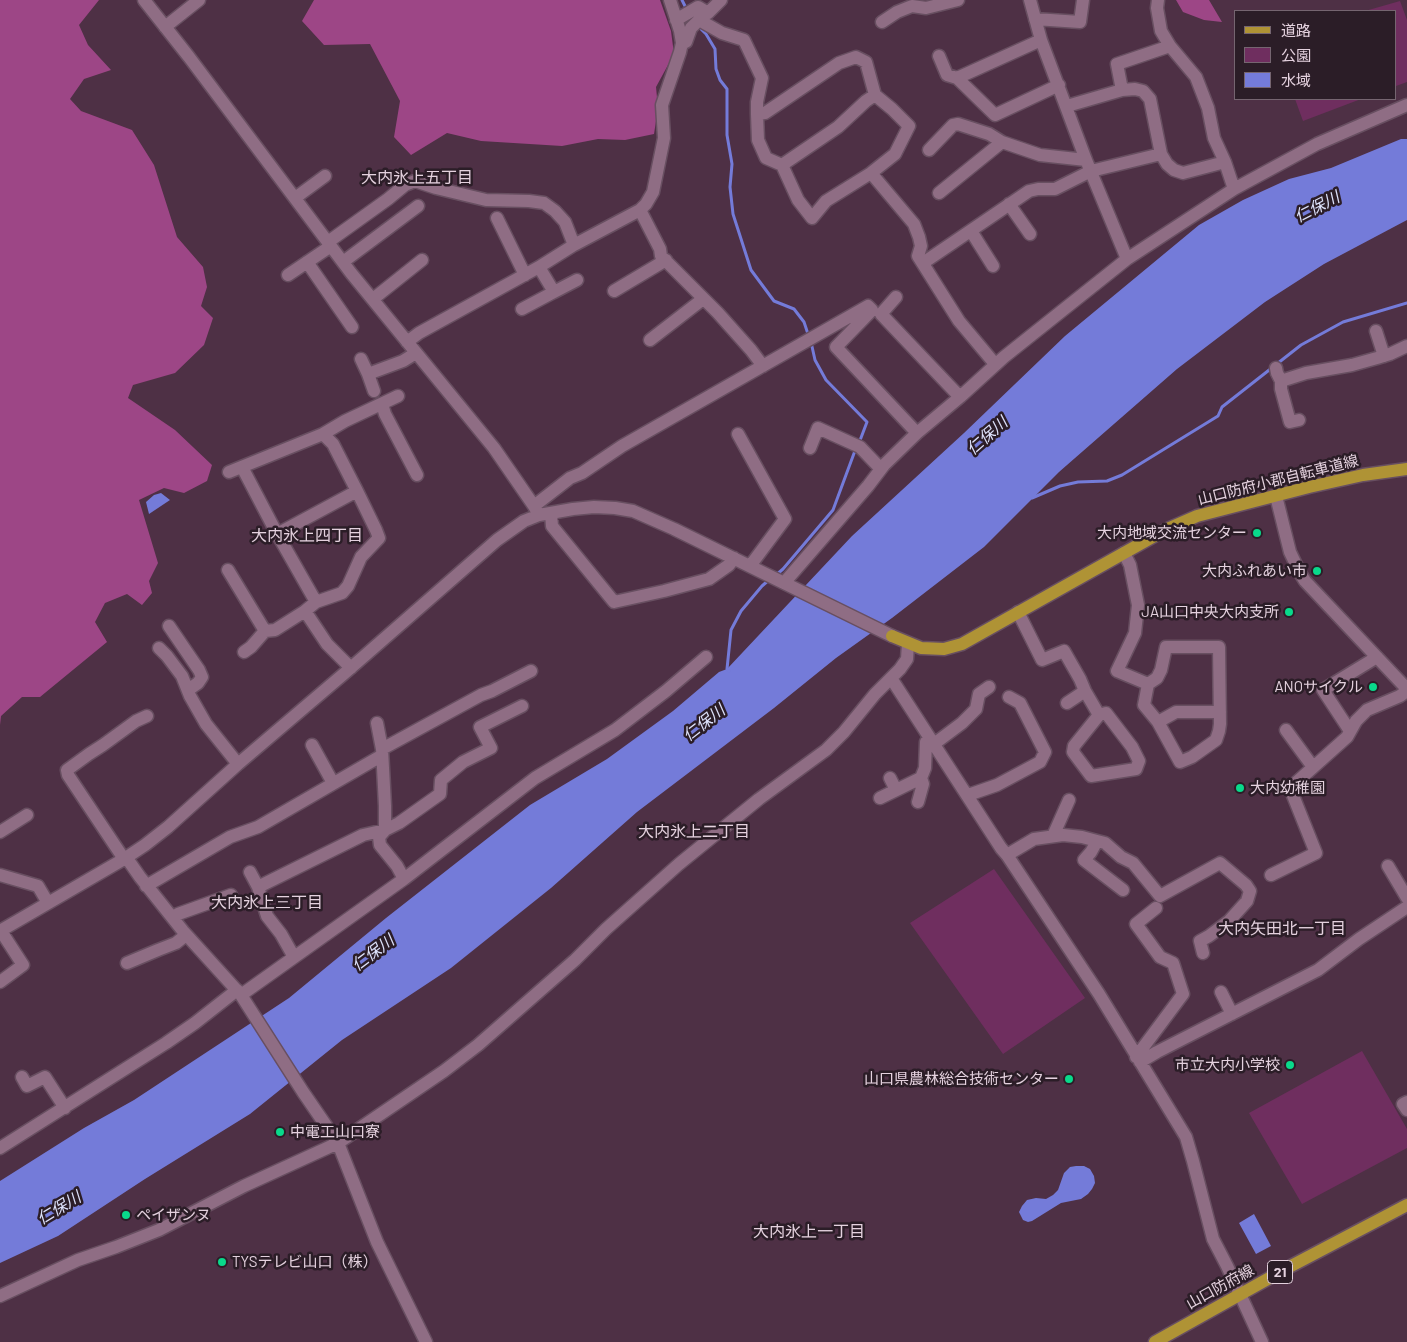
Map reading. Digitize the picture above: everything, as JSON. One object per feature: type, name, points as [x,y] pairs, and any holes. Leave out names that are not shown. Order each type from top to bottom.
[{"type":"main road","name":"山口防府小郡自転車道線","points":[[890,635],[921,648],[944,650],[962,644],[1165,530],[1197,516],[1363,475],[1407,469]]},
{"type":"main road","name":"山口防府線","points":[[1155,1342],[1240,1294],[1407,1205]]},
{"type":"street","points":[[144,0],[343,262],[494,448],[552,526],[614,602],[709,579],[729,565],[734,558]]},
{"type":"street","points":[[165,27],[199,0]]},
{"type":"street","points":[[408,342],[419,333],[525,275],[574,245],[640,210],[646,204],[653,192],[664,138],[662,105],[682,43],[670,0]]},
{"type":"street","points":[[676,20],[698,7],[708,13],[721,0]]},
{"type":"street","points":[[882,22],[897,12],[912,6],[926,8],[958,0]]},
{"type":"street","points":[[1030,0],[1042,40],[1088,166],[1127,259]]},
{"type":"street","points":[[1036,19],[1080,22],[1083,0]]},
{"type":"street","points":[[1158,0],[1156,8],[1161,31],[1170,46],[1196,77],[1208,108],[1214,138],[1234,189]]},
{"type":"street","points":[[682,43],[686,42],[691,28],[699,20],[722,33],[744,40],[762,78],[757,102],[757,114],[758,140],[766,158],[782,165],[798,200],[812,218],[826,201],[871,173],[895,154],[909,126],[892,108],[875,95],[866,62],[856,57],[839,63],[765,113],[757,114]]},
{"type":"street","points":[[957,78],[1042,40]]},
{"type":"street","points":[[1122,90],[1117,64],[1170,46]]},
{"type":"street","points":[[939,56],[947,74],[957,78],[995,115],[1059,85]]},
{"type":"street","points":[[1067,106],[1122,90],[1135,89],[1143,91],[1150,100],[1162,154],[1174,170],[1183,173],[1225,162]]},
{"type":"street","points":[[782,165],[838,127],[875,95]]},
{"type":"street","points":[[789,586],[881,470],[917,433],[960,397],[995,364],[1127,259],[1234,189],[1317,144],[1407,105]]},
{"type":"street","points":[[929,150],[953,125],[958,124],[989,134],[1002,142],[1040,155],[1088,166],[1162,154]]},
{"type":"street","points":[[939,193],[1002,142]]},
{"type":"street","points":[[923,263],[1029,191],[1038,188],[1054,189],[1088,166]]},
{"type":"street","points":[[871,173],[914,224],[921,246],[918,256],[959,321],[995,364]]},
{"type":"street","points":[[295,198],[325,176]]},
{"type":"street","points":[[288,275],[405,185],[415,181],[486,200],[544,203],[565,222],[574,245]]},
{"type":"street","points":[[1009,204],[1030,234]]},
{"type":"street","points":[[343,262],[379,231],[405,221],[418,206]]},
{"type":"street","points":[[640,210],[660,249],[661,256],[704,299],[763,366]]},
{"type":"street","points":[[497,218],[525,275]]},
{"type":"street","points":[[971,231],[989,251],[993,266]]},
{"type":"street","points":[[372,299],[422,260]]},
{"type":"street","points":[[614,291],[666,260]]},
{"type":"street","points":[[307,262],[352,327]]},
{"type":"street","points":[[539,267],[554,292]]},
{"type":"street","points":[[522,309],[577,280]]},
{"type":"street","points":[[896,297],[881,314],[960,397]]},
{"type":"street","points":[[650,340],[704,299]]},
{"type":"street","points":[[0,982],[23,965],[0,931],[145,845],[497,540],[541,511],[570,478],[582,473],[622,446],[868,306],[872,310],[836,347],[917,433]]},
{"type":"street","points":[[1376,331],[1384,356]]},
{"type":"street","points":[[1281,381],[1306,373],[1384,356],[1407,346]]},
{"type":"street","points":[[368,374],[403,361],[416,353]]},
{"type":"street","points":[[361,359],[374,390]]},
{"type":"street","points":[[1276,368],[1281,381],[1281,389],[1290,422]]},
{"type":"street","points":[[316,602],[277,534],[236,469],[324,434],[345,421],[398,396]]},
{"type":"street","points":[[382,404],[385,414],[417,475]]},
{"type":"street","points":[[810,448],[818,428],[856,446],[881,470]]},
{"type":"street","points":[[244,652],[252,647],[265,631],[275,630],[316,602],[342,593],[348,586],[361,557],[379,538],[333,444],[324,434]]},
{"type":"street","points":[[738,434],[786,519],[750,566]]},
{"type":"street","points":[[277,534],[357,491]]},
{"type":"street","points":[[1270,875],[1316,853],[1290,788],[1347,737],[1356,721],[1367,710],[1400,696],[1407,690],[1317,595],[1300,573],[1290,552],[1276,496]]},
{"type":"street","points":[[541,511],[594,507],[633,511],[734,558],[890,635]]},
{"type":"street","points":[[1124,553],[1130,565],[1138,605],[1134,633],[1117,671],[1148,684]]},
{"type":"street","points":[[228,570],[265,631]]},
{"type":"street","points":[[305,611],[328,644],[351,668]]},
{"type":"street","points":[[1018,612],[1042,660],[1064,651],[1099,715]]},
{"type":"street","points":[[169,626],[200,670],[202,677],[198,683],[188,690]]},
{"type":"street","points":[[0,1296],[78,1260],[160,1230],[262,1178],[338,1143],[444,1071],[478,1045],[575,960],[606,929],[679,864],[759,799],[826,750],[844,732],[875,694],[900,669],[907,659],[908,644]]},
{"type":"street","points":[[1166,647],[1219,648],[1220,712],[1219,731],[1216,740],[1180,762],[1158,722],[1140,708],[1148,684],[1157,678],[1166,647]]},
{"type":"street","points":[[159,648],[168,656],[182,676],[190,696],[206,724],[238,764]]},
{"type":"street","points":[[0,1148],[65,1108],[294,957],[404,878],[535,778],[615,730],[706,657]]},
{"type":"street","points":[[1350,731],[1323,690],[1377,657]]},
{"type":"street","points":[[146,886],[230,837],[258,827],[481,695],[531,671]]},
{"type":"street","points":[[891,678],[1001,848],[1099,994],[1186,1137],[1213,1239],[1262,1342]]},
{"type":"street","points":[[918,802],[923,784],[921,778],[925,768],[926,742],[962,723],[976,710],[979,694],[989,688]]},
{"type":"street","points":[[1067,703],[1085,691]]},
{"type":"street","points":[[968,796],[997,785],[1040,762],[1045,752],[1020,703],[1009,697]]},
{"type":"street","points":[[258,888],[362,835],[385,830],[399,823],[440,794],[441,780],[463,762],[491,748],[480,727],[522,706]]},
{"type":"street","points":[[1158,722],[1176,712],[1220,712]]},
{"type":"street","points":[[1106,713],[1132,746],[1139,761],[1136,770],[1091,776],[1073,752],[1074,746],[1099,715],[1106,713]]},
{"type":"street","points":[[147,716],[136,721],[67,770],[68,775],[146,886],[186,935],[240,994],[338,1143],[377,1242],[426,1342]]},
{"type":"street","points":[[377,723],[385,806],[385,830],[379,837],[380,845],[404,878]]},
{"type":"street","points":[[1286,730],[1313,768]]},
{"type":"street","points":[[312,745],[334,783]]},
{"type":"street","points":[[890,778],[896,790]]},
{"type":"street","points":[[880,798],[921,778]]},
{"type":"street","points":[[1053,836],[1069,800]]},
{"type":"street","points":[[0,832],[27,815]]},
{"type":"street","points":[[1007,855],[1034,839],[1063,835],[1082,837],[1104,843],[1121,857],[1133,863],[1160,896],[1220,862],[1246,885],[1250,891],[1247,901],[1229,921],[1200,942]]},
{"type":"street","points":[[1096,841],[1091,852],[1084,860],[1115,888]]},
{"type":"street","points":[[1388,866],[1407,898]]},
{"type":"street","points":[[250,872],[258,888],[266,916],[281,934],[294,957]]},
{"type":"street","points":[[0,875],[38,886],[48,903]]},
{"type":"street","points":[[172,918],[178,914],[231,895]]},
{"type":"street","points":[[1138,1060],[1318,970],[1359,938],[1407,907]]},
{"type":"street","points":[[1138,1060],[1183,994],[1173,963],[1160,957],[1136,924],[1156,908]]},
{"type":"street","points":[[127,963],[176,943],[186,935]]},
{"type":"street","points":[[1221,992],[1232,1014]]},
{"type":"street","points":[[22,1077],[27,1086],[45,1077],[65,1108]]},
{"type":"street","points":[[1407,1102],[1404,1104],[1407,1110]]},
{"type":"green space","points":[[1400,1],[1407,20],[1407,82],[1397,86],[1397,10],[1368,10]]},
{"type":"green space","points":[[1295,100],[1358,100],[1303,121]]},
{"type":"green space","points":[[994,869],[1085,998],[1003,1054],[910,923]]},
{"type":"green space","points":[[1362,1051],[1407,1129],[1407,1148],[1302,1204],[1249,1113]]},
{"type":"shaded area","points":[[0,0],[99,0],[79,25],[88,45],[111,70],[84,79],[70,99],[81,111],[132,130],[154,165],[177,237],[203,267],[207,287],[201,306],[213,318],[204,345],[175,373],[133,385],[128,398],[175,430],[212,465],[207,481],[184,493],[164,488],[139,500],[158,563],[149,581],[152,593],[142,605],[127,594],[105,603],[95,622],[107,642],[40,697],[22,697],[1,716],[0,725]]},
{"type":"shaded area","points":[[314,0],[660,0],[671,31],[674,54],[656,87],[658,108],[654,134],[625,140],[598,139],[562,146],[481,141],[447,133],[411,155],[394,137],[400,101],[370,44],[324,45],[302,21]]},
{"type":"shaded area","points":[[1176,0],[1209,0],[1222,22],[1204,20],[1183,12]]},
{"type":"water","name":"仁保川","points":[[1401,139],[1407,139],[1407,220],[1324,264],[1265,302],[1177,369],[1059,472],[984,547],[892,618],[836,658],[774,708],[637,812],[551,888],[451,968],[342,1040],[250,1114],[58,1236],[0,1263],[0,1181],[84,1128],[134,1100],[289,998],[386,918],[530,805],[607,759],[673,711],[719,672],[727,669],[852,536],[964,433],[1065,336],[1199,225],[1243,200],[1289,179],[1331,168]]},
{"type":"water","points":[[161,493],[170,500],[149,514],[146,502],[154,495]]},
{"type":"water","points":[[1084,1166],[1090,1169],[1094,1176],[1095,1183],[1088,1194],[1081,1199],[1061,1203],[1032,1221],[1023,1220],[1019,1212],[1027,1200],[1036,1198],[1046,1199],[1053,1195],[1058,1190],[1064,1173],[1070,1167]]},
{"type":"water","points":[[1254,1214],[1271,1246],[1256,1254],[1239,1223]]},
{"type":"waterway","points":[[682,0],[687,10]]},
{"type":"waterway","points":[[698,26],[706,34],[715,49],[716,69],[720,80],[727,89],[727,135],[732,164],[730,187],[733,214],[751,270],[774,301],[794,309],[804,322],[809,337]]},
{"type":"waterway","points":[[1032,498],[1060,486],[1078,482],[1107,481],[1122,475],[1218,416],[1222,407],[1301,345],[1343,322],[1407,303]]},
{"type":"waterway","points":[[811,342],[815,360],[826,380],[867,422],[859,443]]},
{"type":"waterway","points":[[775,576],[833,510],[856,448]]},
{"type":"waterway","points":[[729,671],[727,669],[731,630],[741,611],[770,579]]},
{"type":"place","name":"大内地域交流センター","points":[[1257,533]]},
{"type":"place","name":"大内ふれあい市","points":[[1317,571]]},
{"type":"place","name":"JA山口中央大内支所","points":[[1289,612]]},
{"type":"place","name":"ANOサイクル","points":[[1373,687]]},
{"type":"place","name":"大内幼稚園","points":[[1240,788]]},
{"type":"place","name":"市立大内小学校","points":[[1290,1065]]},
{"type":"place","name":"山口県農林総合技術センター","points":[[1069,1079]]},
{"type":"place","name":"中電工山口寮","points":[[280,1132]]},
{"type":"place","name":"ペイザンヌ","points":[[126,1215]]},
{"type":"place","name":"TYSテレビ山口（株）","points":[[222,1262]]},
{"type":"district","name":"大内氷上五丁目","points":[[417,178]]},
{"type":"district","name":"大内氷上四丁目","points":[[307,536]]},
{"type":"district","name":"大内氷上二丁目","points":[[694,832]]},
{"type":"district","name":"大内氷上三丁目","points":[[267,903]]},
{"type":"district","name":"大内矢田北一丁目","points":[[1282,929]]},
{"type":"district","name":"大内氷上一丁目","points":[[809,1232]]}]
